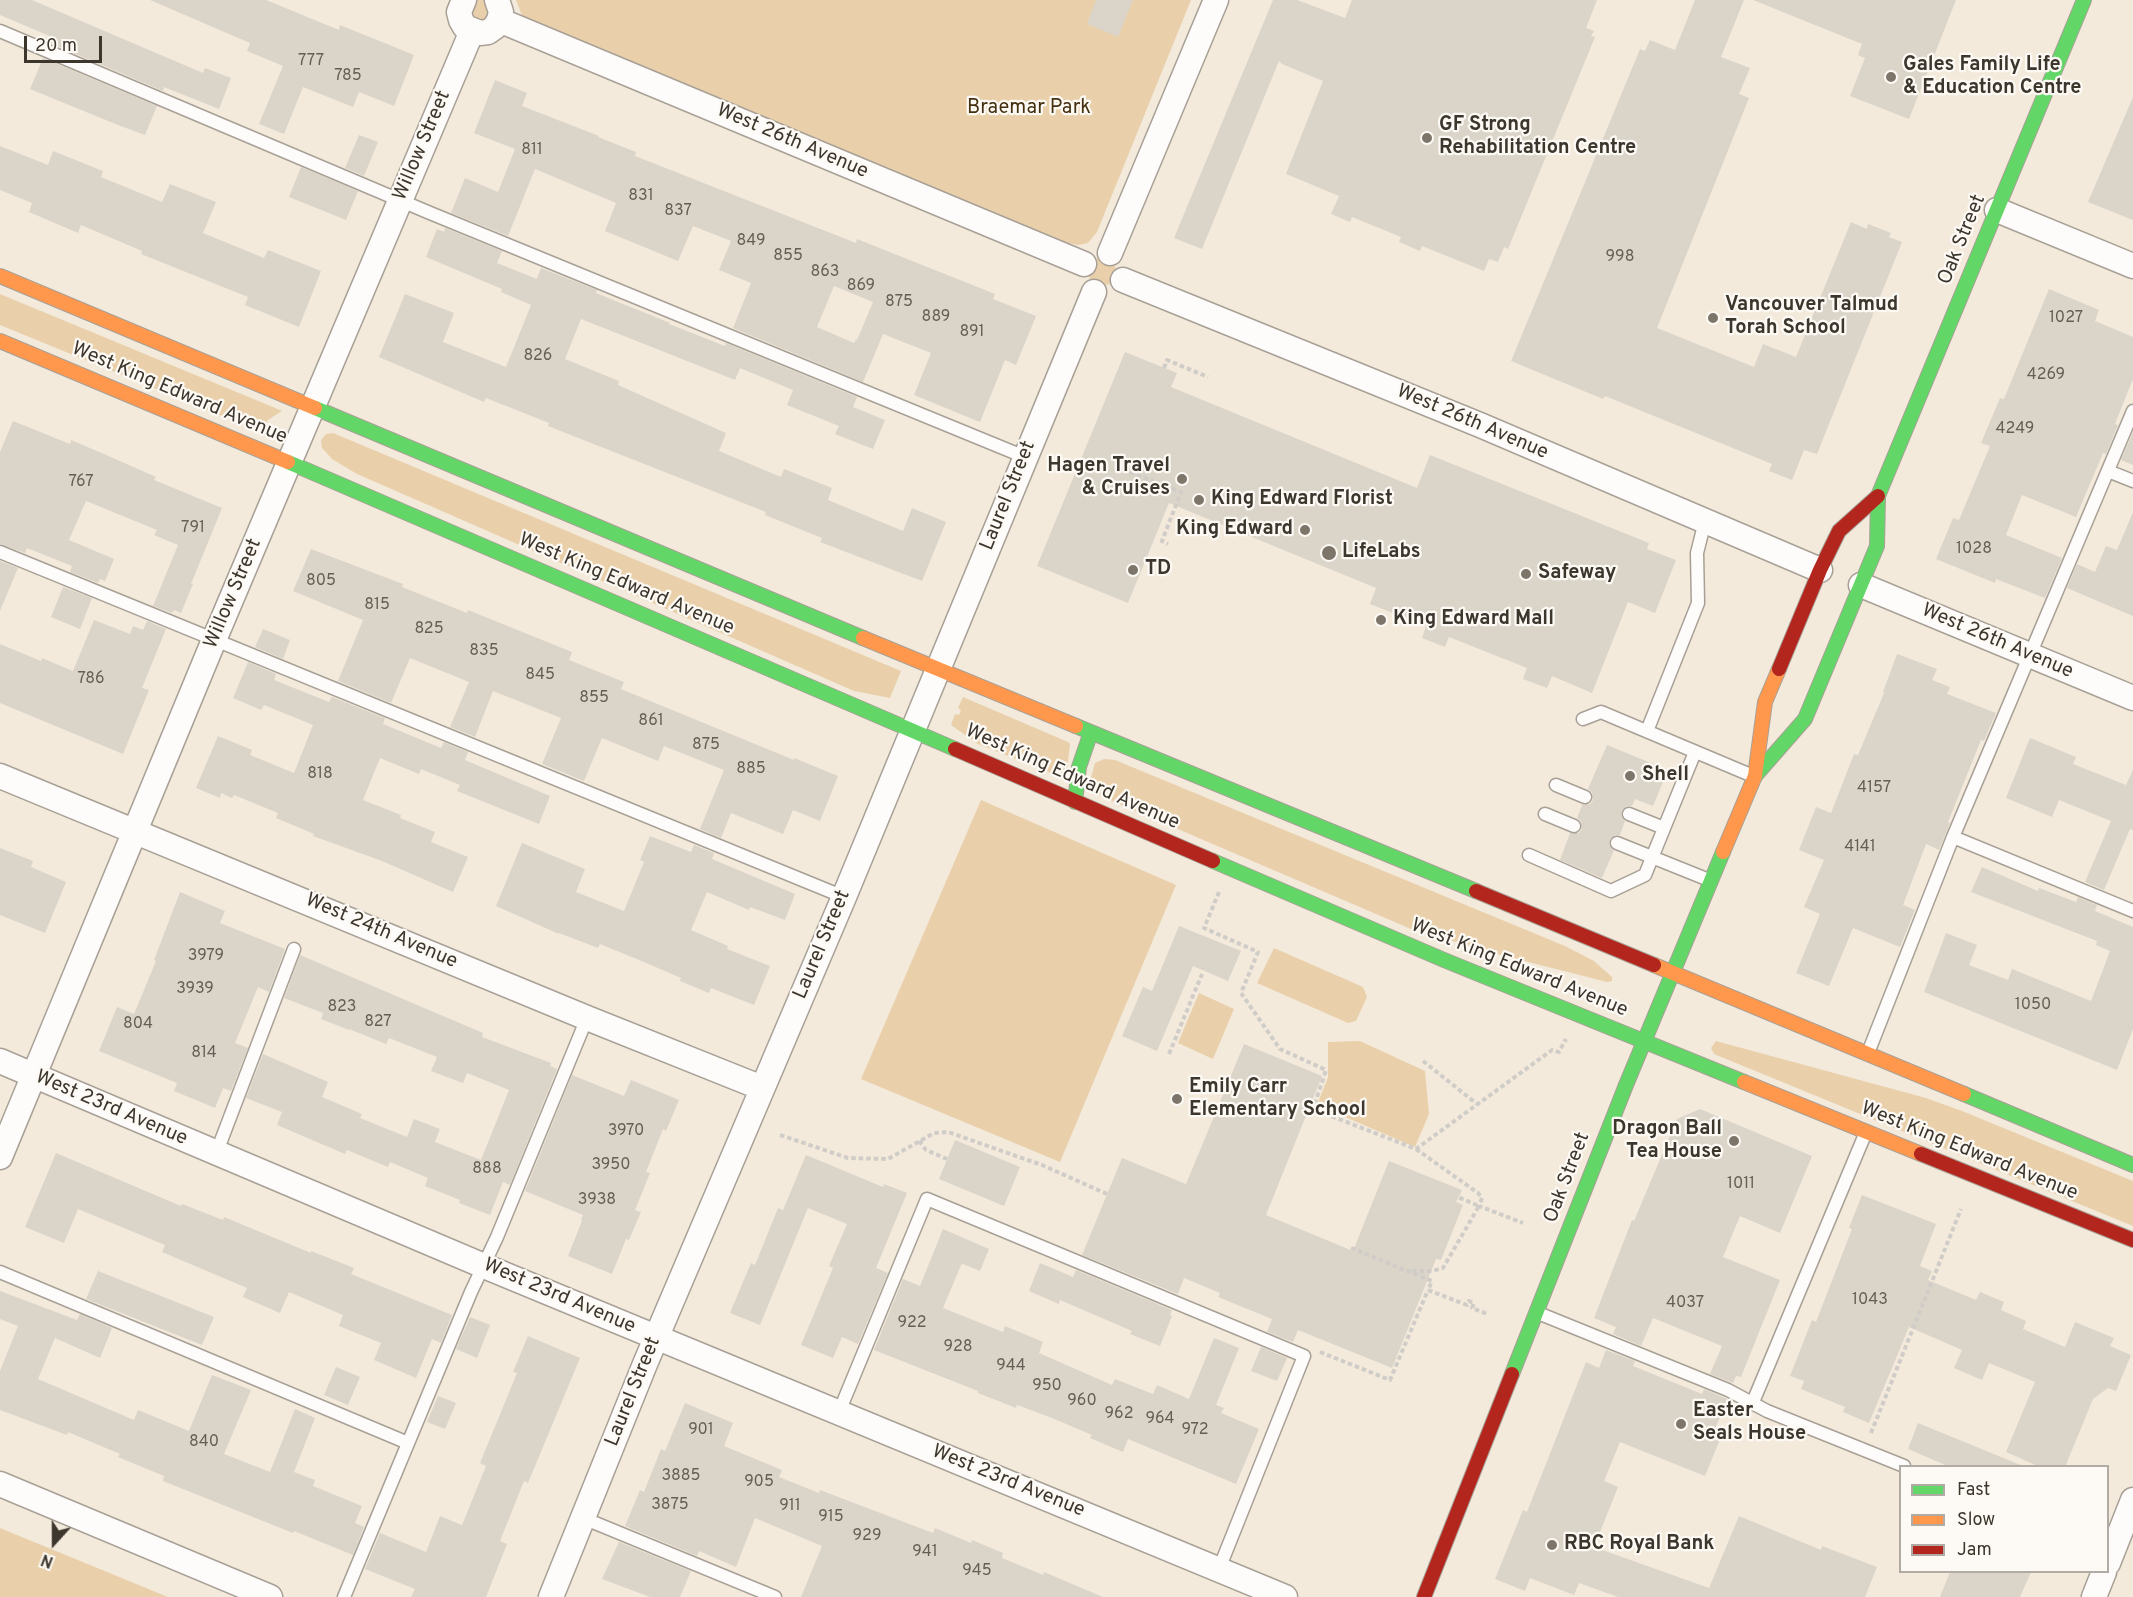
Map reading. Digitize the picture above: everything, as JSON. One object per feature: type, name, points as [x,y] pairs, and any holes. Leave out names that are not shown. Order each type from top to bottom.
[{"type":"main road","name":"Oak Street","points":[[1755,776],[1805,719],[1877,546],[1878,496],[2084,0]]},
{"type":"main road","name":"West King Edward Avenue","points":[[0,276],[937,669],[2133,1165]]},
{"type":"main road","name":"West King Edward Avenue","points":[[0,340],[912,729],[1075,802],[1444,960],[2133,1240]]},
{"type":"main road","name":"Oak Street","points":[[1424,1597],[1644,1041],[1755,776],[1765,702],[1820,570],[1839,531],[1878,496]]},
{"type":"main road","points":[[1075,802],[1079,766],[1091,732]]},
{"type":"street","points":[[1110,253],[1216,0]]},
{"type":"street","points":[[458,1],[461,20],[465,27],[480,33],[488,32],[495,27],[498,10]]},
{"type":"street","name":"West 26th Avenue","points":[[498,10],[1084,264]]},
{"type":"street","name":"Willow Street","points":[[0,1157],[214,640],[472,31]]},
{"type":"street","points":[[1997,210],[2133,266]]},
{"type":"street","points":[[1110,253],[1122,264],[1123,280],[1111,292],[1102,294],[1094,292],[1083,280],[1084,264],[1095,254],[1110,253]]},
{"type":"street","name":"West 26th Avenue","points":[[1123,280],[1480,425],[1820,570]]},
{"type":"street","name":"Laurel Street","points":[[551,1597],[656,1337],[844,897],[1094,292]]},
{"type":"street","name":"West 26th Avenue","points":[[1861,585],[2133,698]]},
{"type":"street","name":"West 24th Avenue","points":[[0,776],[762,1088]]},
{"type":"street","name":"West 23rd Avenue","points":[[0,1061],[484,1266],[1286,1597]]},
{"type":"street","points":[[0,1484],[270,1597]]},
{"type":"street","points":[[2109,1553],[2133,1500]]},
{"type":"street","points":[[2094,1597],[2104,1573]]},
{"type":"lane","points":[[0,31],[400,201],[1025,456]]},
{"type":"lane","points":[[1868,1055],[1953,837],[2133,411]]},
{"type":"lane","points":[[2108,471],[2133,481]]},
{"type":"lane","points":[[1647,731],[1698,603],[1697,553],[1705,521]]},
{"type":"lane","points":[[0,552],[844,897]]},
{"type":"lane","points":[[1582,719],[1601,712],[1755,776]]},
{"type":"lane","points":[[1529,855],[1611,891],[1645,875],[1695,752]]},
{"type":"lane","points":[[1556,785],[1585,797]]},
{"type":"lane","points":[[1545,814],[1574,826]]},
{"type":"lane","points":[[1629,814],[1664,828]]},
{"type":"lane","points":[[1953,837],[2133,911]]},
{"type":"lane","points":[[1617,843],[1710,880]]},
{"type":"lane","points":[[216,1154],[294,949]]},
{"type":"lane","points":[[344,1597],[587,1018]]},
{"type":"lane","points":[[1753,1402],[1867,1131]]},
{"type":"lane","points":[[839,1412],[927,1199],[1304,1356],[1220,1569]]},
{"type":"lane","points":[[0,1272],[408,1443]]},
{"type":"lane","points":[[1537,1312],[1899,1465]]},
{"type":"lane","points":[[583,1518],[775,1597]]},
{"type":"path","points":[[1164,368],[1167,360],[1208,377]]},
{"type":"path","points":[[1130,472],[1180,492],[1161,541],[1168,544]]},
{"type":"path","points":[[1221,888],[1204,928],[1258,952],[1241,993],[1280,1049],[1326,1070],[1312,1109],[1416,1149],[1482,1198],[1443,1268],[1432,1271],[1408,1271]]},
{"type":"path","points":[[1169,1054],[1202,974]]},
{"type":"path","points":[[1416,1149],[1552,1050],[1559,1052],[1567,1038]]},
{"type":"path","points":[[1423,1061],[1477,1104]]},
{"type":"path","points":[[780,1135],[848,1158],[888,1159],[934,1133],[948,1132],[1042,1165],[1107,1194]]},
{"type":"path","points":[[919,1141],[926,1150],[947,1159]]},
{"type":"path","points":[[1458,1197],[1522,1223]]},
{"type":"path","points":[[1864,1451],[1962,1209]]},
{"type":"path","points":[[1312,1349],[1390,1380],[1432,1281],[1351,1248]]},
{"type":"path","points":[[1428,1290],[1467,1305],[1469,1300],[1474,1303],[1472,1308],[1487,1314]]},
{"type":"green space","points":[[475,0],[485,0],[489,3],[489,23],[470,23],[469,3]]},
{"type":"green space","name":"Braemar Park","points":[[516,0],[1191,0],[1097,232],[1088,243],[1078,245],[1068,243],[523,18]]},
{"type":"green space","points":[[1102,258],[1112,262],[1116,272],[1112,282],[1102,286],[1092,282],[1088,272],[1092,262]]},
{"type":"green space","points":[[0,294],[282,411],[268,420],[264,428],[227,418],[0,325]]},
{"type":"green space","points":[[333,433],[901,671],[890,698],[854,691],[357,474],[332,459],[322,448],[321,440],[326,434]]},
{"type":"green space","points":[[963,697],[1068,742],[1070,744],[1066,779],[978,744],[951,725],[955,714],[959,715],[961,710],[958,708]]},
{"type":"green space","points":[[1104,759],[1115,760],[1565,946],[1594,961],[1612,977],[1612,981],[1607,982],[1497,954],[1411,929],[1103,797],[1095,791],[1090,781],[1095,763]]},
{"type":"green space","points":[[981,800],[1176,885],[1060,1162],[861,1079]]},
{"type":"green space","points":[[1274,948],[1363,987],[1367,997],[1356,1021],[1348,1023],[1257,983]]},
{"type":"green space","points":[[1199,993],[1234,1009],[1213,1059],[1178,1043]]},
{"type":"green space","points":[[1360,1041],[1425,1071],[1429,1114],[1415,1147],[1317,1105],[1328,1077],[1328,1042]]},
{"type":"green space","points":[[1716,1041],[1926,1098],[2133,1181],[2133,1226],[1714,1054],[1711,1048]]},
{"type":"green space","points":[[0,1528],[168,1597],[0,1597]]},
{"type":"building","points":[[0,0],[32,0],[203,73],[205,68],[231,78],[219,109],[164,87],[163,91],[50,43],[52,37],[0,15]]},
{"type":"building","points":[[150,0],[266,0],[339,30],[340,25],[414,55],[394,106],[359,92],[353,107],[303,87],[284,134],[259,124],[283,66],[247,51],[250,43]]},
{"type":"building","points":[[1096,0],[1133,0],[1118,37],[1087,24]]},
{"type":"building","name":"GF Strong Rehabilitation Centre","points":[[1273,0],[1297,0],[1345,18],[1352,0],[1597,0],[1586,28],[1594,31],[1591,36],[1595,37],[1508,249],[1504,247],[1498,262],[1489,259],[1484,271],[1422,246],[1420,251],[1399,242],[1401,237],[1352,217],[1350,222],[1331,214],[1339,196],[1286,174],[1323,81],[1279,61],[1202,249],[1174,238]]},
{"type":"building","points":[[1695,0],[1744,0],[1721,57],[1750,68],[1739,94],[1749,98],[1657,328],[1754,367],[1763,344],[1796,357],[1851,222],[1867,229],[1868,224],[1891,233],[1889,237],[1902,242],[1817,454],[1804,450],[1792,480],[1769,471],[1772,464],[1605,396],[1603,399],[1511,361],[1640,49],[1645,51],[1650,40],[1675,50]]},
{"type":"building","name":"Gales Family Life & Education Centre","points":[[1753,0],[1956,0],[1909,119],[1850,96],[1865,58],[1858,55],[1862,44]]},
{"type":"building","points":[[43,58],[157,106],[145,135],[30,89]]},
{"type":"building","points":[[495,80],[527,93],[522,106],[636,152],[635,156],[856,243],[857,239],[970,284],[995,294],[993,299],[1036,316],[1016,365],[1005,360],[980,422],[914,395],[931,353],[883,334],[863,382],[733,328],[751,283],[719,270],[731,241],[693,226],[678,261],[605,231],[616,203],[535,169],[508,236],[451,213],[465,178],[498,192],[515,149],[474,133]],"holes":[[[834,286],[873,302],[854,343],[817,327]]]},
{"type":"building","points":[[2133,97],[2133,220],[2088,202]]},
{"type":"building","points":[[359,135],[378,142],[364,176],[345,168]]},
{"type":"building","points":[[0,146],[48,165],[53,151],[103,171],[101,177],[162,202],[170,184],[216,202],[203,233],[264,258],[268,250],[321,271],[299,327],[245,305],[248,297],[141,254],[142,251],[81,225],[78,233],[29,212],[32,203],[0,190]]},
{"type":"building","points":[[301,167],[358,191],[346,220],[289,197]]},
{"type":"building","points":[[445,228],[502,251],[497,263],[537,279],[541,268],[597,290],[596,293],[669,324],[725,346],[726,343],[857,397],[853,407],[885,420],[873,449],[835,434],[839,426],[787,405],[793,390],[740,368],[735,380],[581,319],[565,359],[619,381],[618,385],[726,433],[719,451],[781,477],[784,469],[832,488],[828,500],[903,531],[912,508],[946,522],[922,581],[820,542],[822,538],[765,515],[766,512],[548,426],[549,423],[486,398],[484,402],[379,357],[405,294],[454,313],[443,342],[506,367],[531,305],[501,292],[502,289],[426,257],[437,229],[444,232]]},
{"type":"building","points":[[2049,289],[2099,310],[2095,321],[2133,337],[2133,379],[2115,424],[2118,425],[2106,454],[2103,453],[2076,517],[2022,495],[2006,535],[2062,558],[2045,598],[1996,579],[1995,583],[1936,559],[1953,518],[1959,520],[1990,446],[1981,443],[2000,398],[2004,399]]},
{"type":"building","points":[[1125,352],[1177,373],[1171,387],[1417,488],[1430,455],[1649,543],[1647,549],[1676,560],[1655,613],[1628,602],[1592,693],[1552,676],[1547,688],[1523,679],[1527,668],[1449,637],[1445,647],[1422,638],[1426,626],[1370,604],[1376,588],[1169,503],[1128,603],[1037,566]]},
{"type":"building","points":[[13,421],[70,444],[71,440],[156,477],[154,480],[222,508],[181,613],[174,610],[172,613],[153,606],[178,545],[154,535],[157,530],[86,501],[69,540],[114,559],[105,581],[100,579],[98,583],[70,572],[72,566],[27,548],[25,553],[0,544],[0,452]]},
{"type":"building","points":[[2133,432],[2133,465],[2121,460]]},
{"type":"building","points":[[2133,512],[2133,616],[2067,588],[2077,564],[2095,572],[2106,546],[2117,550]]},
{"type":"building","points":[[311,549],[403,584],[402,587],[467,613],[468,610],[572,652],[569,660],[624,682],[621,689],[838,776],[820,821],[793,810],[783,834],[731,813],[721,838],[700,829],[724,770],[664,746],[658,761],[602,738],[584,781],[542,764],[561,718],[493,691],[475,737],[450,727],[469,682],[410,658],[391,703],[338,681],[363,620],[293,591]]},
{"type":"building","points":[[0,561],[18,568],[0,611]]},
{"type":"building","points":[[63,587],[92,598],[80,629],[51,617]]},
{"type":"building","points":[[94,620],[130,634],[133,626],[143,630],[147,621],[166,629],[142,688],[149,690],[123,754],[0,703],[0,644],[73,671]]},
{"type":"building","points":[[263,629],[290,640],[283,659],[255,647]]},
{"type":"building","points":[[1897,654],[1937,669],[1932,680],[1950,687],[1947,694],[1996,713],[1984,741],[1981,740],[1939,850],[1926,844],[1903,905],[1915,910],[1900,947],[1853,928],[1829,986],[1796,973],[1820,914],[1804,907],[1824,860],[1799,850],[1816,807],[1831,813],[1854,754],[1858,755],[1884,693]]},
{"type":"building","points":[[248,662],[276,674],[274,680],[329,702],[332,697],[385,718],[383,724],[441,748],[444,742],[468,752],[465,760],[550,796],[539,824],[457,791],[460,785],[421,769],[419,774],[380,758],[363,800],[435,832],[431,842],[468,857],[453,892],[382,861],[313,836],[314,834],[276,818],[278,813],[234,795],[232,798],[221,793],[220,798],[196,788],[218,736],[252,750],[250,755],[294,773],[313,725],[264,705],[261,710],[233,698]]},
{"type":"building","points":[[2030,738],[2076,757],[2073,764],[2126,785],[2133,770],[2133,830],[2130,829],[2104,890],[2085,882],[2111,821],[2059,800],[2052,817],[2006,798]]},
{"type":"building","points":[[1607,745],[1668,770],[1653,806],[1635,799],[1632,806],[1627,806],[1622,810],[1621,816],[1625,821],[1620,835],[1615,835],[1610,839],[1609,845],[1614,850],[1602,878],[1560,860],[1570,833],[1579,833],[1582,829],[1581,821],[1577,818],[1582,805],[1590,804],[1593,800],[1592,792],[1588,789]]},
{"type":"building","points":[[650,836],[691,852],[694,845],[714,853],[712,859],[795,894],[785,920],[750,907],[749,910],[707,892],[691,930],[728,946],[727,949],[770,966],[754,1005],[711,988],[709,993],[680,981],[681,978],[600,944],[598,948],[559,934],[496,906],[522,843],[585,869],[576,892],[624,911],[644,862],[640,860]]},
{"type":"building","points":[[0,848],[33,861],[31,867],[66,882],[45,933],[0,915]]},
{"type":"building","points":[[1982,867],[2038,891],[2039,888],[2076,902],[2078,897],[2097,905],[2095,911],[2133,927],[2133,1029],[2117,1070],[1924,992],[1946,933],[1977,945],[1969,965],[2008,980],[2012,969],[2091,1001],[2110,951],[2096,945],[2097,941],[1971,892]]},
{"type":"building","points":[[180,892],[225,911],[220,923],[285,949],[269,992],[258,987],[235,1043],[248,1048],[231,1091],[223,1088],[215,1108],[174,1091],[177,1083],[99,1051],[117,1007],[134,1014],[156,961],[154,960]]},
{"type":"building","points":[[1179,926],[1241,951],[1228,981],[1193,966],[1157,1051],[1122,1036],[1143,987],[1152,991]]},
{"type":"building","points":[[300,955],[483,1033],[482,1037],[551,1063],[550,1066],[557,1069],[510,1185],[503,1182],[490,1215],[425,1186],[428,1178],[390,1162],[388,1167],[347,1150],[345,1154],[277,1125],[282,1112],[246,1098],[263,1054],[328,1082],[322,1097],[362,1114],[360,1118],[407,1137],[414,1119],[440,1129],[435,1142],[481,1160],[509,1090],[467,1073],[463,1083],[431,1071],[437,1057],[389,1038],[386,1044],[349,1030],[321,1019],[323,1013],[284,998]]},
{"type":"building","points":[[1244,1044],[1322,1076],[1266,1215],[1353,1251],[1389,1161],[1462,1190],[1456,1202],[1463,1205],[1441,1260],[1436,1259],[1392,1368],[1298,1330],[1293,1342],[1267,1332],[1272,1319],[1218,1297],[1220,1293],[1184,1278],[1178,1294],[1082,1255],[1122,1158],[1186,1184]]},
{"type":"building","points":[[572,1075],[624,1096],[631,1080],[679,1100],[666,1131],[663,1129],[646,1172],[650,1173],[635,1210],[641,1212],[629,1240],[626,1239],[612,1274],[568,1256],[583,1215],[525,1191]]},
{"type":"building","points":[[1700,1109],[1812,1156],[1780,1233],[1740,1216],[1723,1257],[1780,1280],[1741,1377],[1736,1376],[1733,1383],[1710,1374],[1722,1346],[1653,1318],[1641,1346],[1613,1334],[1616,1327],[1594,1318],[1632,1220],[1634,1221],[1677,1119]]},
{"type":"building","points":[[955,1140],[1020,1167],[1004,1206],[939,1179]]},
{"type":"building","points":[[56,1153],[181,1206],[182,1204],[223,1220],[224,1217],[354,1268],[351,1274],[452,1315],[441,1343],[432,1339],[416,1378],[374,1360],[381,1343],[339,1326],[343,1315],[289,1292],[280,1313],[243,1297],[247,1288],[162,1252],[165,1245],[78,1209],[64,1243],[25,1227]]},
{"type":"building","points":[[806,1155],[883,1187],[884,1184],[907,1193],[876,1268],[888,1273],[858,1344],[842,1337],[833,1358],[801,1345],[833,1268],[829,1266],[847,1224],[808,1208],[760,1325],[730,1313],[751,1263],[755,1265],[778,1208],[783,1210]]},
{"type":"building","points":[[1862,1195],[1936,1224],[1920,1266],[1932,1271],[1928,1280],[1976,1300],[1980,1292],[2004,1302],[2001,1310],[2026,1321],[2023,1329],[2065,1347],[2075,1322],[2114,1338],[2110,1346],[2131,1355],[2116,1391],[2108,1388],[2093,1399],[2066,1465],[2035,1465],[2006,1452],[2035,1382],[1989,1363],[1982,1380],[1954,1368],[1962,1350],[1909,1327],[1869,1423],[1843,1412],[1845,1407],[1801,1389],[1804,1381],[1790,1376],[1812,1320],[1816,1322],[1852,1229],[1849,1228]]},
{"type":"building","points":[[943,1229],[989,1249],[980,1271],[961,1265],[943,1308],[1003,1332],[1005,1326],[1043,1342],[1039,1353],[1112,1385],[1115,1379],[1153,1394],[1157,1385],[1189,1399],[1214,1338],[1239,1348],[1216,1405],[1224,1408],[1221,1413],[1259,1429],[1236,1484],[1128,1439],[1123,1452],[1090,1438],[1092,1435],[1052,1418],[1017,1405],[1016,1408],[874,1350],[903,1279],[920,1286]]},
{"type":"building","points":[[1040,1263],[1073,1277],[1076,1270],[1172,1310],[1170,1315],[1172,1316],[1160,1346],[1130,1334],[1132,1331],[1060,1300],[1059,1304],[1029,1291]]},
{"type":"building","points":[[98,1271],[214,1317],[202,1345],[86,1299]]},
{"type":"building","points":[[0,1291],[77,1320],[80,1314],[112,1328],[100,1358],[55,1338],[38,1379],[134,1420],[138,1410],[189,1431],[212,1375],[251,1390],[224,1454],[270,1472],[295,1409],[315,1418],[294,1472],[315,1480],[313,1486],[362,1506],[355,1523],[364,1527],[353,1555],[163,1481],[164,1476],[118,1457],[120,1454],[68,1432],[67,1435],[0,1410],[0,1371],[18,1326],[0,1319]]},
{"type":"building","points":[[470,1317],[490,1325],[477,1358],[456,1349]]},
{"type":"building","points":[[528,1336],[580,1358],[528,1483],[524,1481],[500,1541],[507,1544],[486,1597],[411,1597],[415,1589],[365,1569],[380,1533],[426,1552],[440,1516],[462,1525],[486,1466],[480,1463],[517,1373],[513,1372]]},
{"type":"building","points":[[1261,1347],[1287,1358],[1277,1381],[1251,1371]]},
{"type":"building","points":[[1606,1350],[1635,1361],[1633,1366],[1702,1394],[1704,1389],[1727,1399],[1713,1434],[1721,1437],[1705,1476],[1620,1442],[1604,1481],[1618,1487],[1594,1547],[1709,1588],[1739,1516],[1821,1550],[1822,1546],[1877,1567],[1865,1597],[1618,1597],[1579,1583],[1574,1595],[1530,1578],[1525,1591],[1495,1579],[1523,1510],[1527,1512],[1586,1362],[1599,1368]]},
{"type":"building","points":[[336,1367],[360,1377],[348,1405],[324,1395]]},
{"type":"building","points":[[438,1396],[456,1403],[445,1429],[427,1422]]},
{"type":"building","points":[[685,1403],[733,1423],[724,1446],[782,1470],[779,1477],[933,1533],[935,1528],[971,1543],[972,1540],[1003,1553],[1002,1558],[1043,1575],[1044,1572],[1103,1597],[801,1597],[822,1546],[755,1518],[736,1567],[699,1551],[697,1556],[625,1526],[640,1490],[644,1492],[661,1449],[665,1451]]},
{"type":"building","points":[[1918,1423],[2021,1465],[1945,1465],[1908,1449]]},
{"type":"building","points":[[619,1542],[691,1571],[680,1597],[650,1597],[602,1579]]},
{"type":"building","points":[[1950,1573],[2031,1573],[2020,1597],[1940,1597]]},
{"type":"traffic: fast","points":[[1755,776],[1805,719],[1877,546],[1878,496],[2084,0]]},
{"type":"traffic: fast","points":[[315,408],[863,638]]},
{"type":"traffic: fast","points":[[288,462],[955,749]]},
{"type":"traffic: fast","points":[[1076,726],[1476,891]]},
{"type":"traffic: fast","points":[[1075,802],[1079,767],[1091,732]]},
{"type":"traffic: fast","points":[[1512,1374],[1626,1085],[1723,852]]},
{"type":"traffic: fast","points":[[1213,861],[1444,960],[1744,1082]]},
{"type":"traffic: fast","points":[[1964,1094],[2133,1165]]},
{"type":"traffic: slow","points":[[0,276],[315,408]]},
{"type":"traffic: slow","points":[[0,341],[288,462]]},
{"type":"traffic: slow","points":[[863,638],[1076,726]]},
{"type":"traffic: slow","points":[[1723,852],[1755,776],[1765,702],[1779,669]]},
{"type":"traffic: slow","points":[[1654,965],[1964,1094]]},
{"type":"traffic: slow","points":[[1744,1082],[1921,1154]]},
{"type":"traffic: jam","points":[[1779,669],[1820,570],[1839,531],[1878,496]]},
{"type":"traffic: jam","points":[[955,749],[1213,861]]},
{"type":"traffic: jam","points":[[1476,891],[1654,965]]},
{"type":"traffic: jam","points":[[1921,1154],[2133,1240]]},
{"type":"traffic: jam","points":[[1424,1597],[1512,1374]]},
{"type":"place","name":"Gales Family Life & Education Centre","points":[[1891,77]]},
{"type":"place","name":"GF Strong Rehabilitation Centre","points":[[1427,138]]},
{"type":"place","name":"Vancouver Talmud Torah School","points":[[1713,318]]},
{"type":"place","name":"Hagen Travel & Cruises","points":[[1182,479]]},
{"type":"place","name":"King Edward Florist","points":[[1199,500]]},
{"type":"place","name":"King Edward","points":[[1305,530]]},
{"type":"place","name":"LifeLabs","points":[[1329,553]]},
{"type":"place","name":"TD","points":[[1133,570]]},
{"type":"place","name":"Safeway","points":[[1526,574]]},
{"type":"place","name":"King Edward Mall","points":[[1381,620]]},
{"type":"place","name":"Shell","points":[[1630,776]]},
{"type":"place","name":"Emily Carr Elementary School","points":[[1177,1099]]},
{"type":"place","name":"Dragon Ball Tea House","points":[[1734,1141]]},
{"type":"place","name":"Easter Seals House","points":[[1681,1424]]},
{"type":"place","name":"RBC Royal Bank","points":[[1552,1545]]}]
